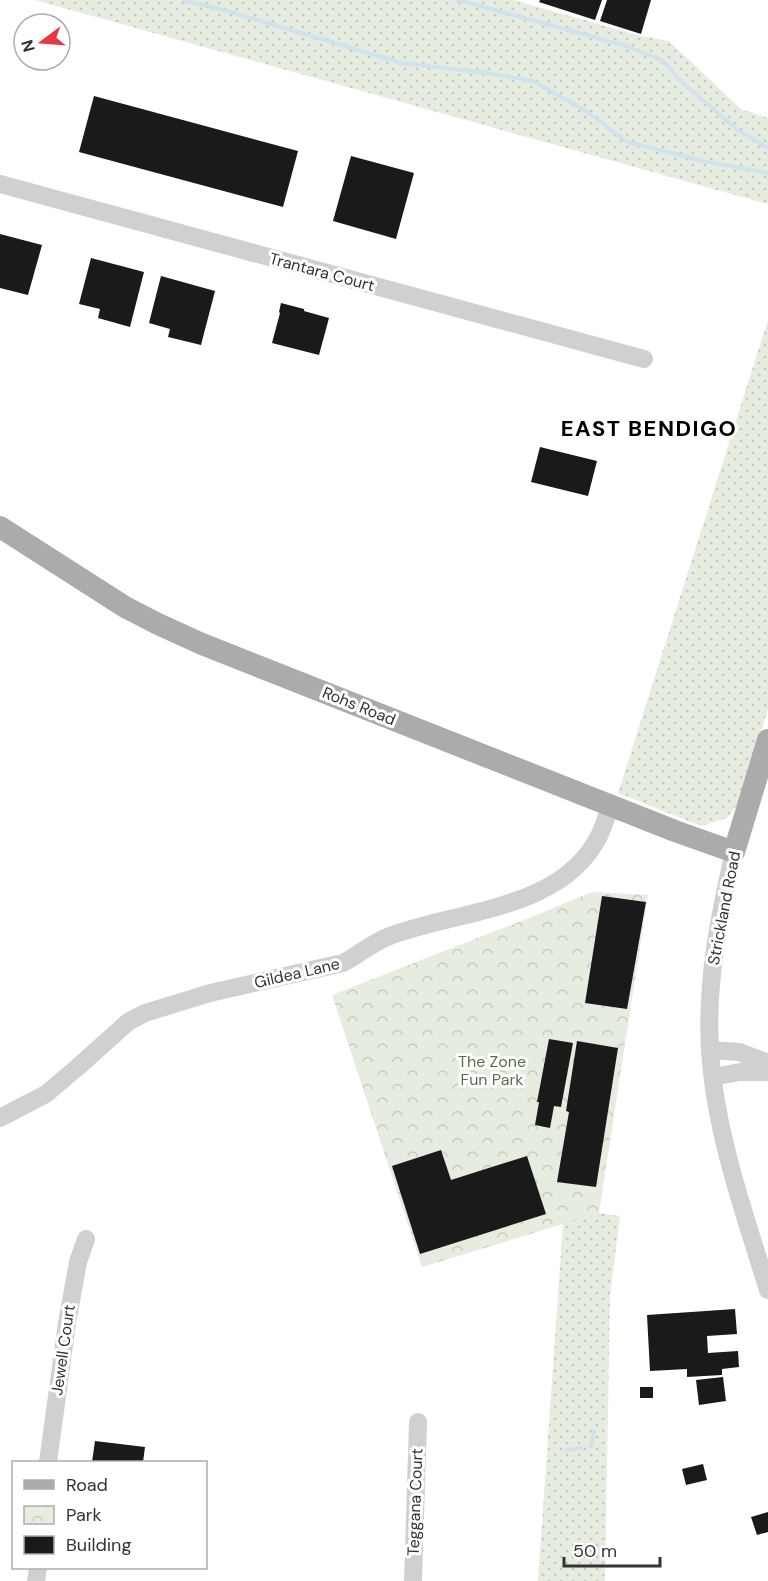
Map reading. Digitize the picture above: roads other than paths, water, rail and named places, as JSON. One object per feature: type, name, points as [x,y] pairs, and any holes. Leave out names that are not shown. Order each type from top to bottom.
[{"type":"main road","name":"Rohs Road","points":[[0,527],[119,604],[158,624],[610,806],[734,852]]},
{"type":"main road","name":"Strickland Road","points":[[734,852],[768,740]]},
{"type":"street","name":"Trantara Court","points":[[0,184],[644,358]]},
{"type":"street","name":"Gildea Lane","points":[[0,1118],[46,1094],[128,1022],[145,1013],[210,993],[343,963],[388,936],[510,903],[543,891],[566,875],[586,856],[599,837],[610,806]]},
{"type":"street","name":"Strickland Road","points":[[734,852],[715,942],[710,1050],[723,1131],[734,1177],[768,1290]]},
{"type":"street","points":[[710,1050],[739,1052],[768,1063]]},
{"type":"street","points":[[713,1077],[740,1072],[768,1072]]},
{"type":"street","name":"Jewell Court","points":[[48,1461],[67,1323],[78,1262],[86,1239]]},
{"type":"street","name":"Teggana Court","points":[[413,1581],[418,1422]]},
{"type":"waterway","points":[[183,0],[401,63],[533,81],[586,111],[627,142],[708,162],[768,173]]},
{"type":"waterway","points":[[458,0],[623,45],[662,60],[684,84],[738,130],[768,148]]},
{"type":"waterway","points":[[590,1447],[594,1431]]},
{"type":"waterway","points":[[567,1450],[581,1448]]},
{"type":"district","name":"EAST BENDIGO","points":[[649,428]]},
{"type":"park label","name":"The Zone Fun Park","points":[[492,1070]]}]
